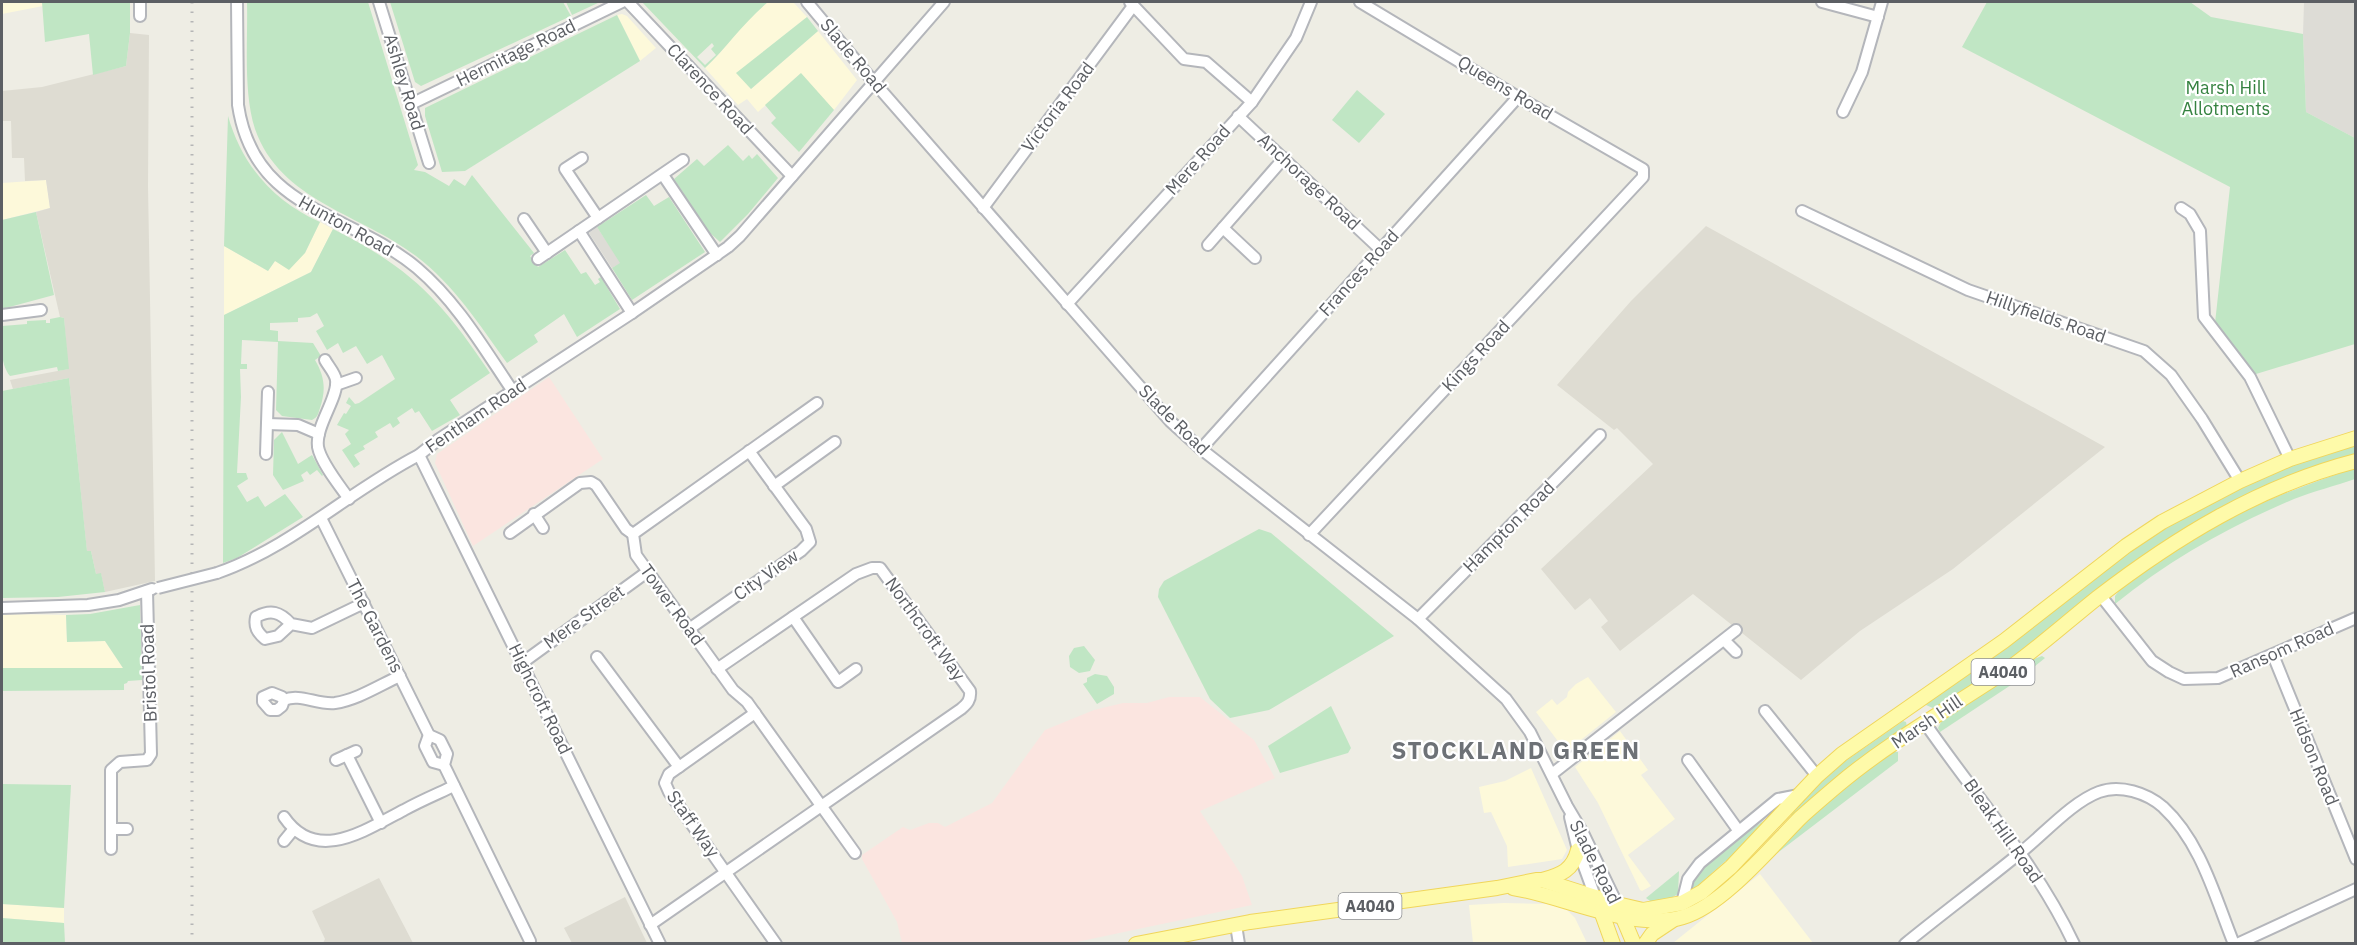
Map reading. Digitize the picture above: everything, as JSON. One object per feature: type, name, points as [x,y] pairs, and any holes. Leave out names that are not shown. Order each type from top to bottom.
[{"type":"main road","name":"Marsh Hill","points":[[1601,911],[1623,918],[1646,921],[1674,919],[1696,912],[1715,900],[1837,785],[1919,712],[2004,641],[2126,546],[2162,522],[2240,481],[2290,459],[2355,438]]},
{"type":"main road","name":"Marsh Hill","points":[[1594,895],[1617,904],[1643,910],[1682,903],[1702,892],[1731,867],[1817,776],[1862,738],[2009,668],[2176,541],[2224,512],[2283,486],[2332,467],[2355,461]]},
{"type":"main road","points":[[1542,880],[1557,876],[1568,869],[1578,850]]},
{"type":"main road","name":"A4040","points":[[1136,944],[1236,925],[1542,880],[1594,895]]},
{"type":"main road","name":"A4040","points":[[1504,887],[1540,893],[1601,911]]},
{"type":"main road","points":[[1601,911],[1613,944]]},
{"type":"main road","points":[[1623,918],[1634,944]]},
{"type":"main road","points":[[1645,944],[1652,934],[1674,919]]},
{"type":"street","points":[[140,2],[140,16]]},
{"type":"street","name":"Hunton Road","points":[[237,2],[238,105],[244,129],[262,166],[283,189],[299,201],[399,255],[429,278],[460,313],[512,390]]},
{"type":"street","name":"Ashley Road","points":[[379,2],[429,163]]},
{"type":"street","name":"Hermitage Road","points":[[411,104],[622,2]]},
{"type":"street","name":"Clarence Road","points":[[627,2],[792,176]]},
{"type":"street","name":"Slade Road","points":[[807,2],[1066,304],[1170,421],[1201,449],[1418,620],[1506,699],[1522,719],[1552,774],[1623,918]]},
{"type":"street","name":"Fentham Road","points":[[2,608],[88,605],[218,573],[245,563],[419,456],[512,390],[717,255],[740,236],[944,2]]},
{"type":"street","name":"Mere Road","points":[[1066,304],[1252,102],[1296,38],[1311,2]]},
{"type":"street","name":"Queens Road","points":[[1363,2],[1518,97],[1643,169],[1642,177]]},
{"type":"street","points":[[1822,2],[1878,17]]},
{"type":"street","points":[[1843,112],[1862,72],[1882,2]]},
{"type":"street","points":[[1131,4],[1184,59],[1206,62],[1252,102]]},
{"type":"street","name":"Victoria Road","points":[[983,208],[1131,4]]},
{"type":"street","name":"Frances Road","points":[[1201,449],[1518,97]]},
{"type":"street","name":"Anchorage Road","points":[[1238,116],[1380,249]]},
{"type":"street","points":[[582,158],[565,169],[598,218]]},
{"type":"street","points":[[1208,245],[1284,158]]},
{"type":"street","points":[[524,219],[542,256],[683,160]]},
{"type":"street","points":[[663,175],[717,255]]},
{"type":"street","name":"Kings Road","points":[[1309,535],[1642,177]]},
{"type":"street","points":[[2181,208],[2190,214],[2200,231],[2204,317],[2250,377],[2290,459]]},
{"type":"street","name":"Hillyfields Road","points":[[1802,211],[1968,290],[2144,351],[2171,375],[2202,418],[2240,481]]},
{"type":"street","points":[[1223,228],[1255,258]]},
{"type":"street","points":[[579,231],[632,313]]},
{"type":"street","points":[[2,315],[41,310]]},
{"type":"street","points":[[325,360],[334,375],[336,385],[319,434],[319,452],[349,499]]},
{"type":"street","points":[[336,385],[356,378]]},
{"type":"street","points":[[266,454],[268,392]]},
{"type":"street","points":[[510,533],[580,483],[591,482],[596,485],[626,529],[633,534],[817,404]]},
{"type":"street","points":[[267,424],[298,425],[319,434]]},
{"type":"street","name":"Hampton Road","points":[[1418,620],[1600,435]]},
{"type":"street","points":[[774,486],[835,442]]},
{"type":"street","name":"City View","points":[[689,629],[810,542],[806,529],[749,451]]},
{"type":"street","name":"Highcroft Road","points":[[419,456],[660,944]]},
{"type":"street","points":[[534,514],[543,528]]},
{"type":"street","name":"The Gardens","points":[[321,518],[429,735],[440,740],[444,747],[447,754],[444,765],[530,941]]},
{"type":"street","name":"Tower Road","points":[[633,534],[636,555],[647,572],[733,690],[747,702],[855,853]]},
{"type":"street","name":"Northcroft Way","points":[[717,669],[855,574],[872,568],[880,568],[970,695],[967,704],[961,709],[820,805]]},
{"type":"street","name":"Mere Street","points":[[522,663],[647,572]]},
{"type":"street","name":"Bristol Road","points":[[111,829],[111,770],[120,762],[147,760],[151,754],[147,591]]},
{"type":"street","name":"Ransom Road","points":[[2101,596],[2152,661],[2184,679],[2218,678],[2355,618]]},
{"type":"street","points":[[291,624],[312,628],[364,603]]},
{"type":"street","points":[[793,617],[838,682],[856,669]]},
{"type":"street","points":[[1552,774],[1736,630]]},
{"type":"street","points":[[1724,640],[1736,652]]},
{"type":"street","name":"Hidson Road","points":[[2273,655],[2355,859]]},
{"type":"street","points":[[597,657],[679,766]]},
{"type":"street","points":[[284,700],[296,697],[336,703],[360,695],[400,675]]},
{"type":"street","points":[[1765,711],[1817,776]]},
{"type":"street","name":"Bleak Hill Road","points":[[1919,712],[2020,853],[2060,914],[2074,944]]},
{"type":"street","name":"Staff Way","points":[[726,871],[669,792],[665,783],[669,774],[679,766],[755,713]]},
{"type":"street","name":"The Gardens","points":[[429,735],[425,746],[433,762],[444,765]]},
{"type":"street","points":[[336,760],[352,753],[381,823]]},
{"type":"street","points":[[1688,760],[1738,830]]},
{"type":"street","points":[[284,818],[293,830],[304,836],[325,841],[365,832],[403,810],[454,786]]},
{"type":"street","points":[[1910,942],[2075,807],[2098,792],[2111,789],[2134,790],[2162,806],[2193,844],[2236,944],[2355,888]]},
{"type":"street","name":"Marsh Hill","points":[[1682,903],[1688,879],[1700,863],[1778,799],[1799,795]]},
{"type":"street","points":[[650,925],[820,805]]},
{"type":"street","name":"Slade Road","points":[[1567,806],[1578,850],[1601,911]]},
{"type":"street","points":[[111,849],[111,829],[128,829]]},
{"type":"street","points":[[284,841],[293,830]]},
{"type":"street","points":[[726,871],[776,944]]},
{"type":"street","points":[[1236,925],[1239,944]]},
{"type":"shaded area","points":[[2,2],[42,2],[43,6],[2,14]]},
{"type":"shaded area","points":[[768,2],[793,2],[807,17],[737,73],[751,89],[818,31],[857,80],[834,110],[800,74],[758,112],[747,99],[738,105],[705,68],[748,19]]},
{"type":"shaded area","points":[[2304,2],[2355,2],[2355,138],[2306,112]]},
{"type":"shaded area","points":[[617,15],[627,16],[656,48],[640,61]]},
{"type":"shaded area","points":[[130,33],[149,35],[148,186],[155,581],[105,592],[101,574],[96,574],[91,551],[87,552],[69,378],[13,389],[10,380],[68,369],[64,318],[60,317],[36,212],[50,208],[46,180],[25,181],[24,158],[12,158],[11,121],[2,121],[2,91],[42,87],[126,66]]},
{"type":"shaded area","points":[[46,180],[50,208],[2,220],[2,183]]},
{"type":"shaded area","points":[[320,222],[333,229],[311,272],[224,315],[224,246],[268,271],[275,261],[305,253]]},
{"type":"shaded area","points":[[1706,226],[2105,447],[1953,569],[1860,631],[1801,680],[1693,594],[1620,651],[1601,627],[1608,621],[1590,598],[1575,610],[1541,569],[1653,464],[1617,428],[1614,430],[1557,385],[1631,301]]},
{"type":"shaded area","points":[[597,227],[621,263],[612,268],[589,233]]},
{"type":"shaded area","points":[[549,377],[603,459],[473,546],[435,463],[437,454]]},
{"type":"shaded area","points":[[2,614],[66,615],[67,642],[105,641],[123,668],[2,668]]},
{"type":"shaded area","points":[[1588,677],[1616,712],[1566,752],[1536,712],[1552,699],[1557,705],[1567,697],[1568,692],[1576,684]]},
{"type":"shaded area","points":[[1169,697],[1200,697],[1254,740],[1275,778],[1200,811],[1242,876],[1252,905],[1072,943],[902,943],[897,922],[862,859],[862,855],[903,827],[910,830],[929,823],[938,823],[945,827],[992,803],[1045,730],[1094,710],[1123,703],[1147,703]]},
{"type":"shaded area","points":[[1620,731],[1648,770],[1641,775],[1675,819],[1628,855],[1651,886],[1642,891],[1598,803],[1575,767]]},
{"type":"shaded area","points":[[1531,768],[1567,850],[1562,859],[1508,867],[1507,846],[1491,812],[1484,813],[1479,787],[1505,781]]},
{"type":"shaded area","points":[[1760,874],[1813,943],[1673,943],[1724,902]]},
{"type":"shaded area","points":[[379,878],[413,943],[323,943],[325,939],[312,911]]},
{"type":"shaded area","points":[[625,897],[647,943],[572,943],[564,928]]},
{"type":"shaded area","points":[[2,904],[64,908],[64,923],[2,918]]},
{"type":"shaded area","points":[[1553,904],[1565,908],[1575,918],[1587,943],[1473,943],[1469,905]]},
{"type":"green space","points":[[42,2],[130,2],[130,33],[126,66],[93,75],[89,34],[45,42]]},
{"type":"green space","points":[[247,2],[368,2],[418,165],[414,170],[425,172],[449,186],[454,179],[465,186],[472,175],[534,253],[530,256],[538,267],[565,250],[581,274],[586,272],[595,285],[600,282],[598,279],[601,277],[620,309],[577,337],[564,314],[534,335],[538,342],[507,363],[465,306],[430,267],[394,241],[302,190],[283,173],[267,153],[251,115],[247,66]]},
{"type":"green space","points":[[390,2],[563,2],[571,16],[421,86],[415,82]]},
{"type":"green space","points":[[566,2],[600,2],[572,15]]},
{"type":"green space","points":[[642,2],[768,2],[751,18],[705,68]],"holes":[[[712,43],[714,46],[711,49],[716,55],[705,65],[697,57]]]},
{"type":"green space","name":"Marsh Hill Allotments","points":[[1987,2],[2190,2],[2211,17],[2303,34],[2306,112],[2355,138],[2355,344],[2256,374],[2215,323],[2230,187],[1962,47]]},
{"type":"green space","points":[[617,15],[640,61],[465,171],[442,172],[425,116],[425,108]]},
{"type":"green space","points":[[807,17],[818,31],[751,89],[736,73]]},
{"type":"green space","points":[[801,73],[834,110],[799,152],[771,123],[776,118],[765,105]]},
{"type":"green space","points":[[1357,90],[1385,114],[1359,143],[1332,120]]},
{"type":"green space","points":[[228,116],[242,150],[262,180],[288,203],[320,222],[305,253],[289,270],[275,261],[268,271],[224,246]]},
{"type":"green space","points":[[728,145],[743,161],[749,155],[752,159],[757,154],[778,178],[748,214],[720,242],[709,232],[674,179],[697,159],[704,166]]},
{"type":"green space","points":[[646,195],[654,206],[669,197],[705,252],[632,300],[612,268],[620,263],[597,227]]},
{"type":"green space","points":[[36,212],[54,295],[2,309],[2,220]]},
{"type":"green space","points":[[333,229],[384,258],[423,289],[456,326],[490,373],[450,400],[460,415],[432,431],[419,411],[415,413],[412,408],[397,418],[400,423],[393,428],[390,423],[375,432],[378,437],[354,455],[360,464],[354,468],[342,450],[351,444],[345,434],[349,430],[337,425],[351,406],[346,403],[349,397],[355,404],[359,403],[395,379],[382,355],[367,364],[356,346],[343,353],[338,343],[327,350],[316,331],[324,326],[317,313],[310,317],[298,318],[298,322],[270,323],[270,330],[278,331],[278,341],[313,343],[321,356],[315,360],[323,378],[323,395],[318,414],[312,420],[282,416],[276,410],[278,342],[242,340],[241,364],[247,364],[247,369],[240,369],[241,397],[237,473],[246,473],[248,479],[237,486],[247,502],[258,496],[265,507],[285,494],[303,517],[237,558],[223,563],[224,315],[311,272]]},
{"type":"green space","points":[[64,318],[69,369],[58,371],[57,367],[10,376],[3,359],[2,326],[27,324],[27,321],[46,320],[46,323],[50,323],[50,319]]},
{"type":"green space","points":[[69,378],[87,551],[91,551],[96,574],[101,573],[105,592],[58,597],[2,598],[2,391]]},
{"type":"green space","points":[[282,432],[298,464],[312,455],[322,476],[317,470],[310,475],[307,471],[301,475],[304,481],[283,490],[273,475],[274,440]]},
{"type":"green space","points":[[2355,445],[2355,455],[2277,482],[2205,517],[2140,557],[2008,661],[1935,709],[1926,705],[1927,700],[2020,638],[2063,602],[2154,533],[2249,483],[2307,460]]},
{"type":"green space","points":[[2355,468],[2355,479],[2294,499],[2223,532],[2157,573],[2115,604],[2115,596],[2121,588],[2166,555],[2223,521],[2266,501]]},
{"type":"green space","points":[[1259,529],[1271,533],[1394,636],[1269,710],[1230,718],[1210,699],[1158,597],[1159,589],[1164,581]]},
{"type":"green space","points":[[140,605],[142,680],[128,681],[124,684],[124,690],[2,691],[2,668],[123,668],[105,641],[67,642],[66,615],[90,614]]},
{"type":"green space","points":[[1084,646],[1095,660],[1090,671],[1079,673],[1070,667],[1069,656],[1074,648]]},
{"type":"green space","points":[[2042,656],[2045,658],[2014,683],[1940,732],[1938,728],[1941,722],[2034,659]]},
{"type":"green space","points":[[1095,674],[1107,676],[1114,687],[1114,694],[1097,704],[1083,684],[1087,682],[1087,678]]},
{"type":"green space","points":[[1331,706],[1351,748],[1348,753],[1280,773],[1268,746]]},
{"type":"green space","points":[[1903,721],[1906,722],[1907,727],[1854,763],[1793,817],[1790,814],[1834,769]]},
{"type":"green space","points":[[1894,752],[1898,752],[1898,761],[1763,864],[1841,790]]},
{"type":"green space","points":[[2,784],[71,785],[64,908],[2,904]]},
{"type":"green space","points":[[1773,814],[1746,843],[1694,889],[1690,886],[1695,877],[1715,857]]},
{"type":"green space","points":[[1679,871],[1678,894],[1664,902],[1653,903],[1646,898]]},
{"type":"green space","points":[[2,918],[64,923],[65,943],[2,943]]},
{"type":"railway","points":[[192,2],[192,944]]},
{"type":"district","name":"STOCKLAND GREEN","points":[[1516,751]]}]
